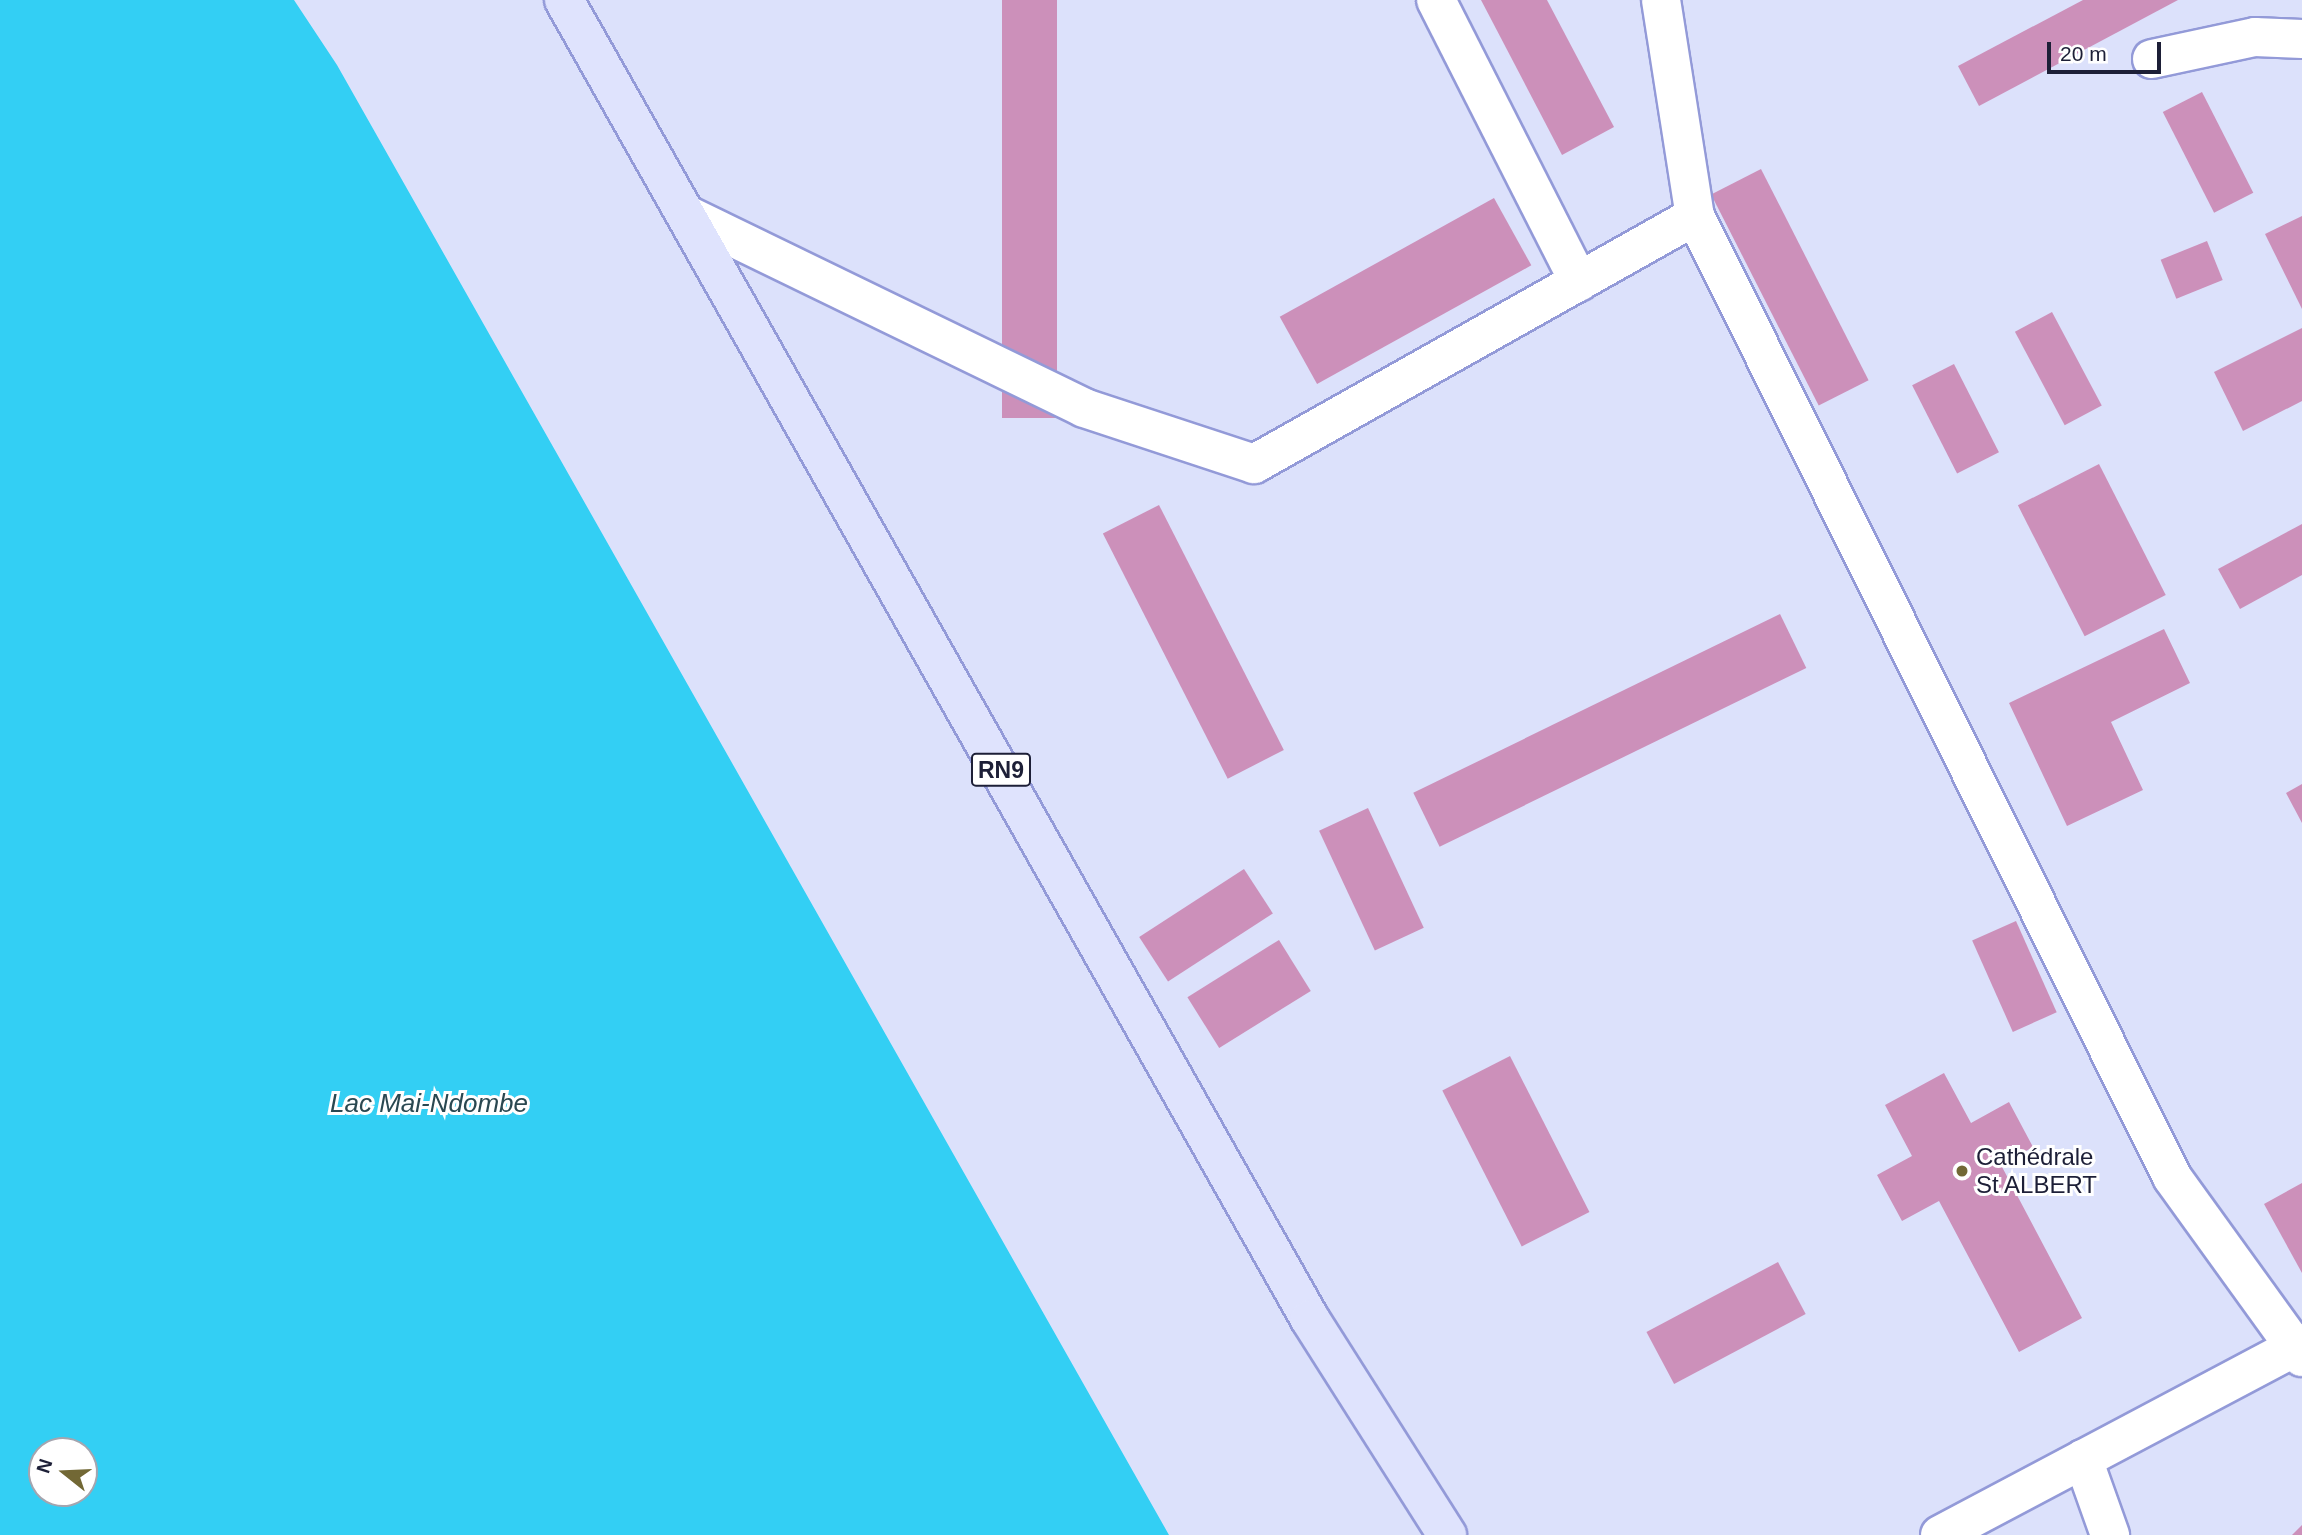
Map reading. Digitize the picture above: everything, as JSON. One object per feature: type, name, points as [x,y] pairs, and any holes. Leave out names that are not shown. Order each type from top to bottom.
[{"type":"main road","name":"RN9","points":[[564,0],[1310,1319],[1447,1535]]},
{"type":"street","points":[[1436,0],[1579,282]]},
{"type":"street","points":[[1661,0],[1695,216],[2172,1177],[2299,1349],[1940,1535]]},
{"type":"street","points":[[2152,59],[2255,37],[2302,39]]},
{"type":"street","points":[[688,215],[1084,408],[1254,464],[1695,216]]},
{"type":"street","points":[[2083,1459],[2110,1535]]},
{"type":"water","name":"Lac Mai-Ndombe","points":[[0,0],[294,0],[337,65],[1169,1535],[0,1535]]},
{"type":"building","points":[[1002,0],[1057,0],[1057,418],[1002,418]]},
{"type":"building","points":[[1481,0],[1547,0],[1614,127],[1562,155]]},
{"type":"building","points":[[2083,0],[2178,0],[1979,106],[1958,66]]},
{"type":"building","points":[[2202,92],[2253,193],[2214,213],[2163,112]]},
{"type":"building","points":[[1761,169],[1869,380],[1819,406],[1711,194]]},
{"type":"building","points":[[1494,198],[1531,265],[1317,384],[1280,317]]},
{"type":"building","points":[[2302,216],[2302,309],[2265,234]]},
{"type":"building","points":[[2207,241],[2223,280],[2176,299],[2161,260]]},
{"type":"building","points":[[2052,312],[2102,406],[2065,425],[2015,332]]},
{"type":"building","points":[[2302,328],[2302,401],[2243,431],[2214,372]]},
{"type":"building","points":[[1954,364],[1999,452],[1957,474],[1912,385]]},
{"type":"building","points":[[2099,464],[2166,595],[2085,636],[2018,505]]},
{"type":"building","points":[[1159,505],[1284,750],[1228,779],[1103,534]]},
{"type":"building","points":[[2302,524],[2302,575],[2240,609],[2218,569]]},
{"type":"building","points":[[1780,614],[1806,668],[1440,847],[1413,793]]},
{"type":"building","points":[[2164,629],[2190,683],[2111,722],[2143,790],[2067,826],[2009,703]]},
{"type":"building","points":[[2302,784],[2302,823],[2286,793]]},
{"type":"building","points":[[1368,808],[1424,928],[1375,950],[1319,831]]},
{"type":"building","points":[[1244,869],[1273,913],[1168,982],[1139,937]]},
{"type":"building","points":[[2016,921],[2057,1012],[2013,1032],[1972,941]]},
{"type":"building","points":[[1279,940],[1311,991],[1219,1048],[1187,997]]},
{"type":"building","points":[[1510,1056],[1589,1212],[1522,1246],[1442,1091]]},
{"type":"building","points":[[1944,1073],[1971,1123],[2009,1102],[2033,1147],[2001,1165],[2082,1318],[2019,1352],[1939,1201],[1902,1221],[1877,1175],[1912,1156],[1885,1105]]},
{"type":"building","points":[[2302,1183],[2302,1273],[2264,1204]]},
{"type":"building","points":[[1778,1262],[1806,1314],[1674,1384],[1646,1332]]},
{"type":"building","points":[[2302,1525],[2302,1535],[2292,1535]]},
{"type":"place","name":"Cathédrale St ALBERT","points":[[1962,1171]]}]
